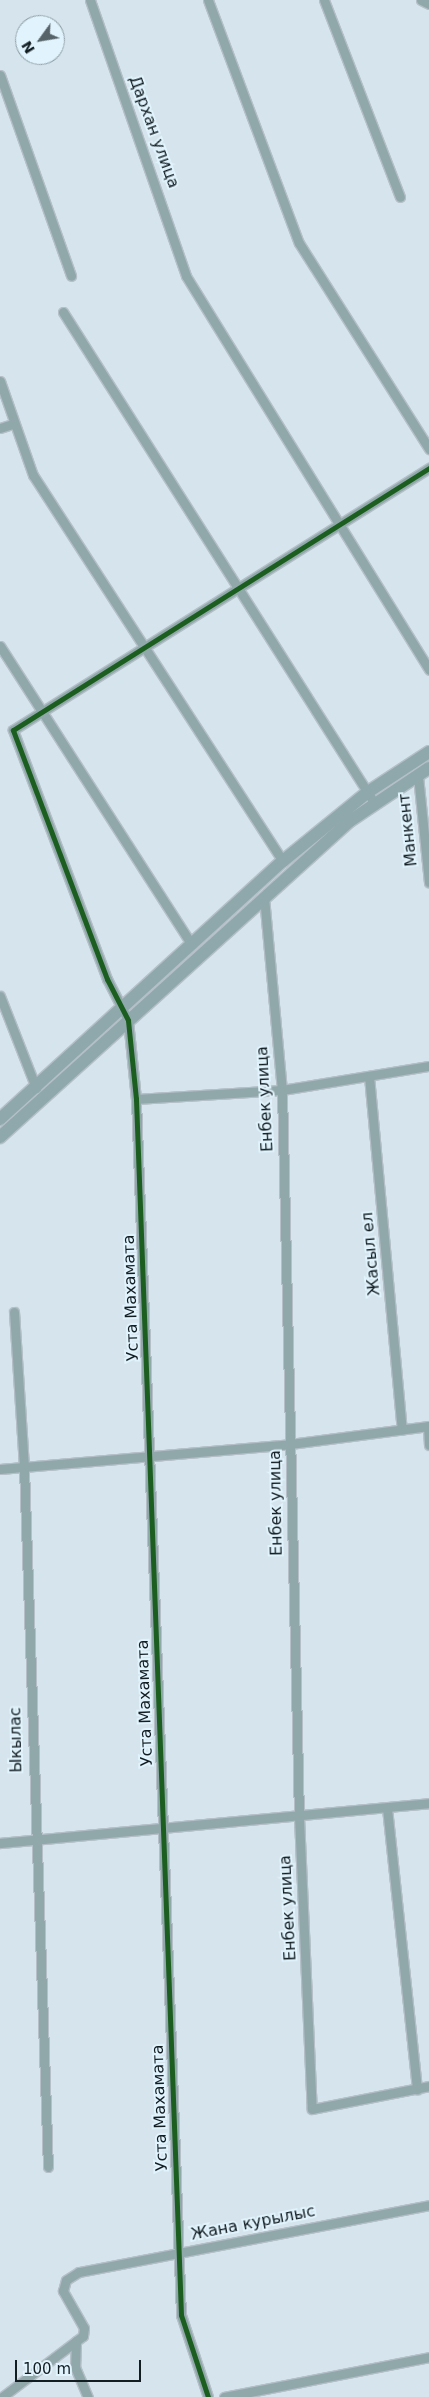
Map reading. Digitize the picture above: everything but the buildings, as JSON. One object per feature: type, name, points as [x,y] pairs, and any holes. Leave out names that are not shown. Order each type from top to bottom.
[{"type":"main road","points":[[0,1119],[283,861],[368,792],[429,752]]},
{"type":"main road","points":[[0,1137],[350,821],[429,768]]},
{"type":"street","name":"Дархан улица","points":[[90,0],[186,276],[337,526],[429,670]]},
{"type":"street","points":[[208,0],[300,243],[429,449]]},
{"type":"street","points":[[324,0],[400,197]]},
{"type":"street","points":[[421,0],[429,4]]},
{"type":"street","points":[[0,74],[71,276]]},
{"type":"street","points":[[63,312],[375,804]]},
{"type":"street","points":[[0,381],[12,424],[33,475],[142,649],[283,861]]},
{"type":"street","points":[[0,428],[12,424]]},
{"type":"street","points":[[42,712],[429,468]]},
{"type":"street","points":[[0,646],[192,945]]},
{"type":"street","name":"Уста Махамата","points":[[42,712],[18,724],[13,732],[128,1020],[136,1099],[181,2315],[208,2397]]},
{"type":"street","name":"Манкент","points":[[418,776],[429,882]]},
{"type":"street","name":"Енбек улица","points":[[264,898],[282,1090],[299,1817],[312,2109],[417,2089]]},
{"type":"street","points":[[0,996],[36,1088]]},
{"type":"street","points":[[136,1099],[282,1090],[429,1066]]},
{"type":"street","name":"Жасыл ел","points":[[369,1076],[402,1429]]},
{"type":"street","name":"Ыкылас","points":[[14,1312],[24,1467],[34,1840],[48,2167]]},
{"type":"street","points":[[0,1469],[148,1454],[290,1444],[428,1426],[429,1445]]},
{"type":"street","points":[[0,1843],[163,1831],[429,1803]]},
{"type":"street","points":[[387,1808],[417,2089],[429,2086]]},
{"type":"street","name":"Жана курылыс","points":[[88,2397],[75,2367],[76,2341],[84,2328],[63,2291],[66,2280],[78,2272],[429,2205]]},
{"type":"street","points":[[2,2397],[76,2341]]},
{"type":"street","points":[[224,2397],[429,2357]]},
{"type":"cycle path","points":[[208,2397],[181,2315],[136,1099],[128,1020],[107,979],[13,730],[429,468]]}]
